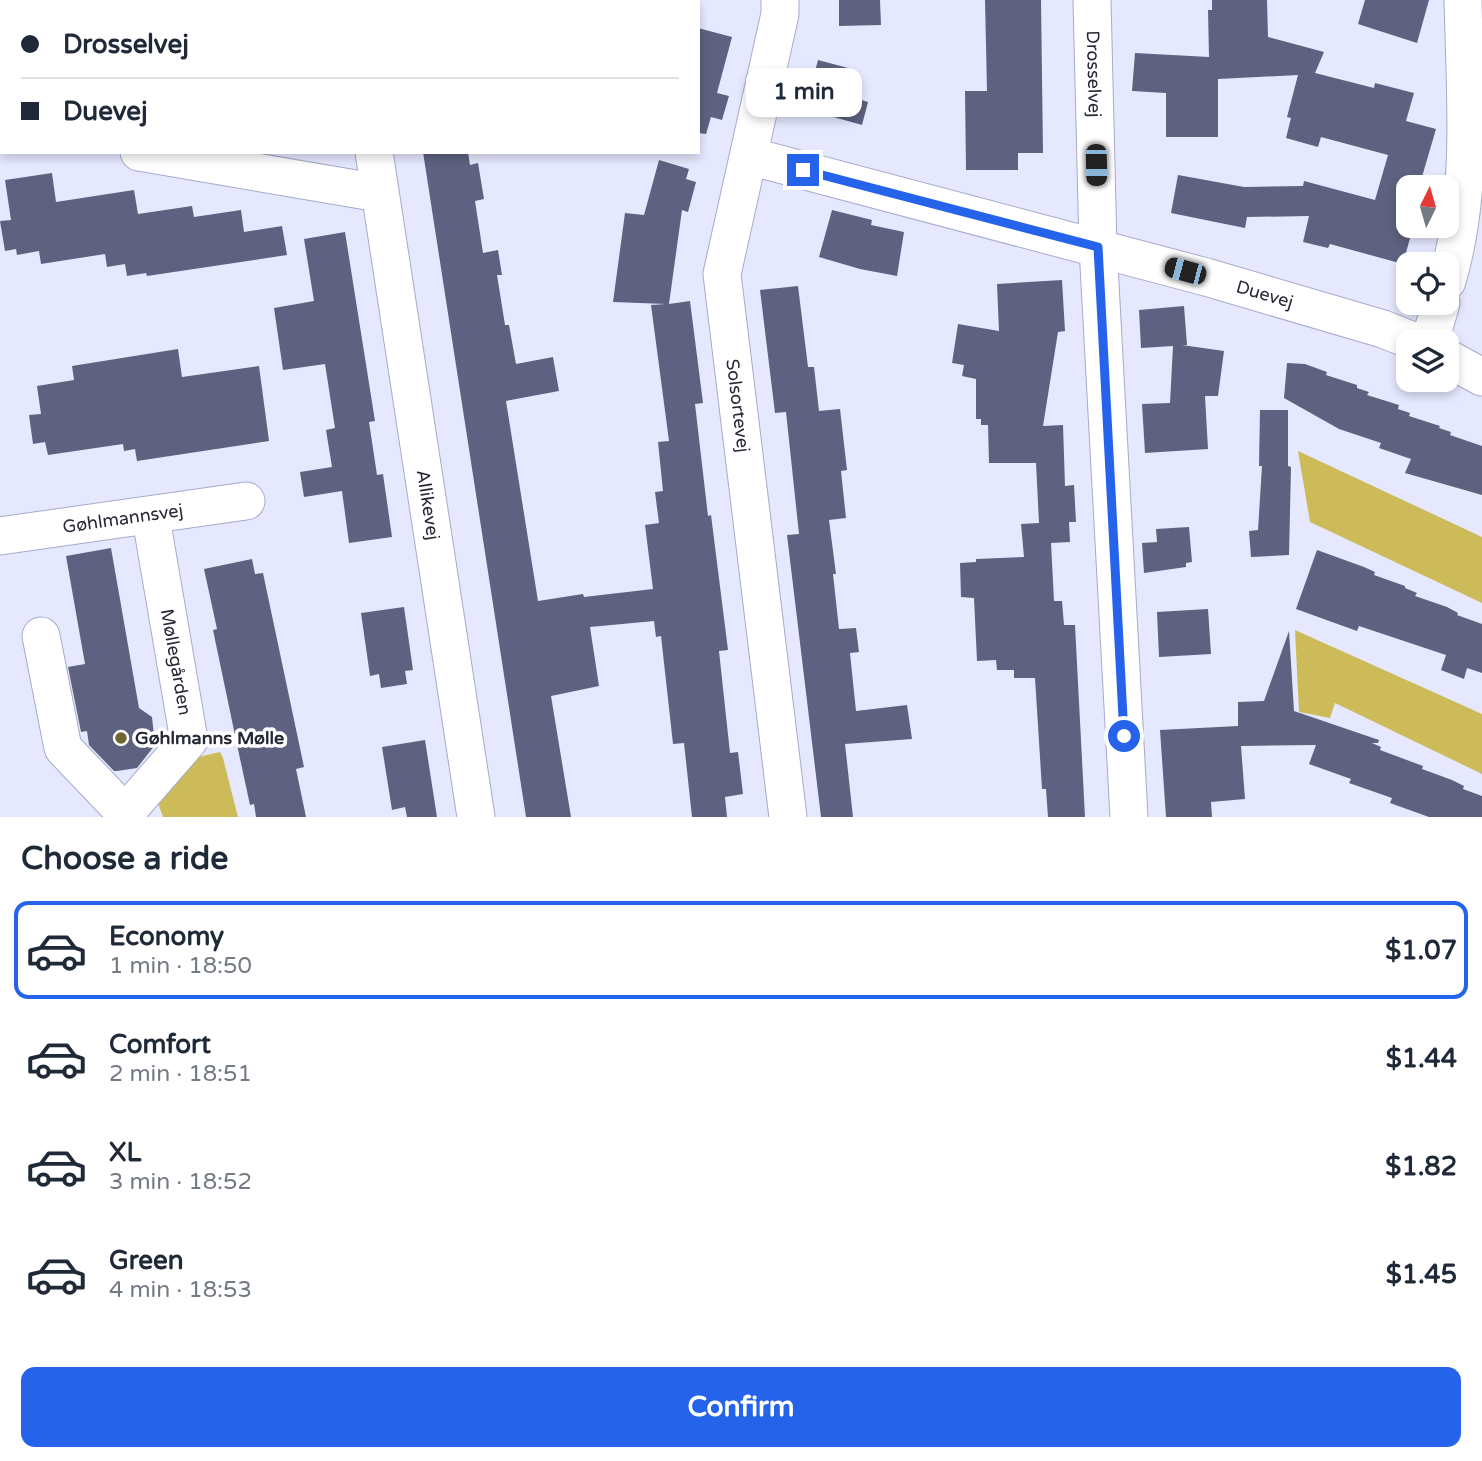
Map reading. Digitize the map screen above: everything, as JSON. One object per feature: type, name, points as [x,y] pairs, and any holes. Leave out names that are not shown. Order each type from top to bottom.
[{"type":"street","name":"Solsortevej","points":[[780,0],[780,14],[722,274],[788,817]]},
{"type":"street","name":"Drosselvej","points":[[1092,0],[1098,247],[1129,817]]},
{"type":"street","points":[[1456,252],[1474,120],[1463,0]]},
{"type":"street","points":[[151,154],[379,193]]},
{"type":"street","name":"Allikevej","points":[[374,154],[476,817]]},
{"type":"street","name":"Duevej","points":[[749,156],[1098,247],[1396,335]]},
{"type":"street","points":[[1459,365],[1482,377]]},
{"type":"street","name":"Gøhlmannsvej","points":[[0,536],[246,501]]},
{"type":"street","name":"Møllegården","points":[[41,636],[63,748],[124,815],[189,740],[153,530]]},
{"type":"shaded area","points":[[1298,451],[1482,537],[1482,603],[1310,522]]},
{"type":"shaded area","points":[[1295,630],[1482,714],[1482,774],[1335,703],[1330,718],[1299,712]]},
{"type":"shaded area","points":[[220,752],[238,817],[163,817],[158,803],[185,760]]},
{"type":"building","points":[[839,0],[880,0],[881,25],[839,26]]},
{"type":"building","points":[[985,0],[1041,0],[1043,153],[1018,153],[1018,170],[966,170],[965,91],[987,91]]},
{"type":"building","points":[[1212,0],[1267,0],[1268,37],[1324,52],[1315,73],[1374,88],[1375,83],[1414,93],[1406,121],[1436,129],[1423,175],[1396,175],[1396,238],[1410,238],[1406,252],[1396,252],[1396,262],[1330,244],[1328,248],[1303,242],[1309,216],[1247,217],[1245,228],[1171,213],[1178,175],[1244,187],[1303,186],[1304,181],[1375,200],[1388,155],[1321,137],[1318,147],[1286,138],[1291,118],[1287,117],[1298,75],[1218,79],[1218,137],[1166,137],[1166,93],[1132,91],[1135,53],[1209,57],[1208,10],[1212,10]]},
{"type":"building","points":[[1365,0],[1429,0],[1417,43],[1358,24]]},
{"type":"building","points":[[700,29],[732,37],[717,93],[729,96],[722,120],[711,117],[706,134],[700,133]]},
{"type":"building","points":[[818,60],[852,69],[845,95],[868,102],[862,125],[805,109]]},
{"type":"building","points":[[423,154],[468,154],[470,165],[478,163],[484,199],[475,201],[483,253],[498,250],[502,275],[497,275],[505,325],[509,325],[516,364],[553,357],[559,391],[506,401],[538,601],[583,594],[584,597],[653,589],[645,525],[659,523],[655,492],[663,491],[658,442],[669,441],[651,305],[666,304],[613,302],[625,213],[644,215],[659,160],[689,169],[686,179],[696,182],[688,212],[682,210],[669,304],[690,301],[703,403],[695,404],[728,650],[719,651],[730,753],[738,752],[743,794],[725,797],[727,817],[692,817],[684,743],[673,744],[661,636],[656,637],[654,621],[590,627],[599,686],[551,696],[571,817],[526,817]]},
{"type":"building","points":[[52,173],[56,202],[134,190],[138,214],[192,206],[194,217],[241,210],[244,232],[282,226],[287,255],[147,276],[146,273],[127,276],[125,264],[107,267],[105,254],[41,264],[39,251],[17,255],[16,249],[5,251],[0,221],[11,220],[5,180]]},
{"type":"building","points":[[832,210],[872,220],[871,225],[904,232],[897,276],[819,257]]},
{"type":"building","points":[[345,232],[375,421],[369,422],[377,475],[383,474],[392,537],[349,543],[342,491],[304,497],[300,472],[332,467],[326,430],[335,428],[325,364],[283,370],[274,308],[314,301],[304,239]]},
{"type":"building","points":[[1062,280],[1065,331],[1058,332],[1043,426],[1063,425],[1065,486],[1074,485],[1076,522],[1069,522],[1070,542],[1051,543],[1054,601],[1062,601],[1064,625],[1075,625],[1085,817],[1048,817],[1046,789],[1042,789],[1035,678],[1014,678],[1014,670],[997,670],[996,660],[977,661],[974,598],[961,597],[960,563],[976,562],[976,559],[1024,557],[1021,524],[1039,523],[1036,463],[989,463],[988,425],[981,425],[981,419],[976,419],[976,379],[962,376],[964,365],[952,363],[958,324],[999,331],[997,284]]},
{"type":"building","points":[[798,286],[808,367],[814,367],[819,411],[840,409],[847,470],[841,471],[846,518],[829,520],[839,629],[856,628],[859,652],[850,653],[856,711],[907,705],[912,739],[845,744],[853,817],[821,817],[787,535],[799,534],[786,412],[775,413],[760,290]]},
{"type":"building","points":[[1184,306],[1187,345],[1182,345],[1224,351],[1218,396],[1205,396],[1208,449],[1145,453],[1142,404],[1170,403],[1173,346],[1141,348],[1139,310]]},
{"type":"building","points":[[178,349],[182,377],[259,366],[269,441],[137,461],[135,449],[124,451],[123,444],[48,455],[45,442],[33,444],[29,415],[41,414],[37,386],[74,380],[72,366]]},
{"type":"building","points":[[1287,363],[1305,364],[1327,372],[1326,375],[1357,385],[1357,388],[1369,392],[1367,395],[1399,405],[1398,409],[1410,413],[1409,416],[1440,426],[1439,428],[1451,432],[1450,435],[1482,446],[1482,495],[1405,473],[1411,459],[1379,448],[1381,443],[1339,429],[1284,398]]},
{"type":"building","points":[[1260,410],[1288,410],[1288,466],[1291,467],[1289,555],[1251,557],[1249,531],[1258,530],[1262,466],[1259,466]]},
{"type":"building","points":[[1189,527],[1192,562],[1186,563],[1186,567],[1144,573],[1142,543],[1157,542],[1156,529]]},
{"type":"building","points":[[111,548],[139,708],[152,717],[155,745],[137,768],[117,771],[89,745],[87,731],[81,732],[68,667],[85,664],[66,556]]},
{"type":"building","points":[[1317,550],[1364,567],[1375,572],[1374,575],[1405,586],[1417,593],[1415,596],[1447,607],[1458,613],[1457,615],[1482,624],[1482,673],[1467,668],[1464,679],[1441,670],[1446,655],[1359,626],[1357,631],[1296,609]]},
{"type":"building","points":[[252,559],[255,574],[263,573],[304,767],[296,769],[306,817],[256,817],[254,804],[250,805],[236,740],[213,630],[217,629],[204,569]]},
{"type":"building","points":[[404,607],[413,670],[405,671],[407,684],[381,688],[379,674],[370,676],[361,613]]},
{"type":"building","points":[[1208,609],[1211,654],[1159,657],[1157,612]]},
{"type":"building","points":[[1289,631],[1294,711],[1379,740],[1378,743],[1372,743],[1381,747],[1380,750],[1423,766],[1422,769],[1452,780],[1464,786],[1463,789],[1482,796],[1482,817],[1429,817],[1390,803],[1392,798],[1349,783],[1351,779],[1309,764],[1316,745],[1241,746],[1245,799],[1211,802],[1212,817],[1166,817],[1160,730],[1238,726],[1238,702],[1264,701]]},
{"type":"building","points":[[425,740],[437,817],[407,817],[405,807],[392,810],[382,747]]},
{"type":"place","name":"Gøhlmanns Mølle","points":[[121,738]]},
{"type":"route","points":[[803,170],[1098,247],[1124,736]]}]
